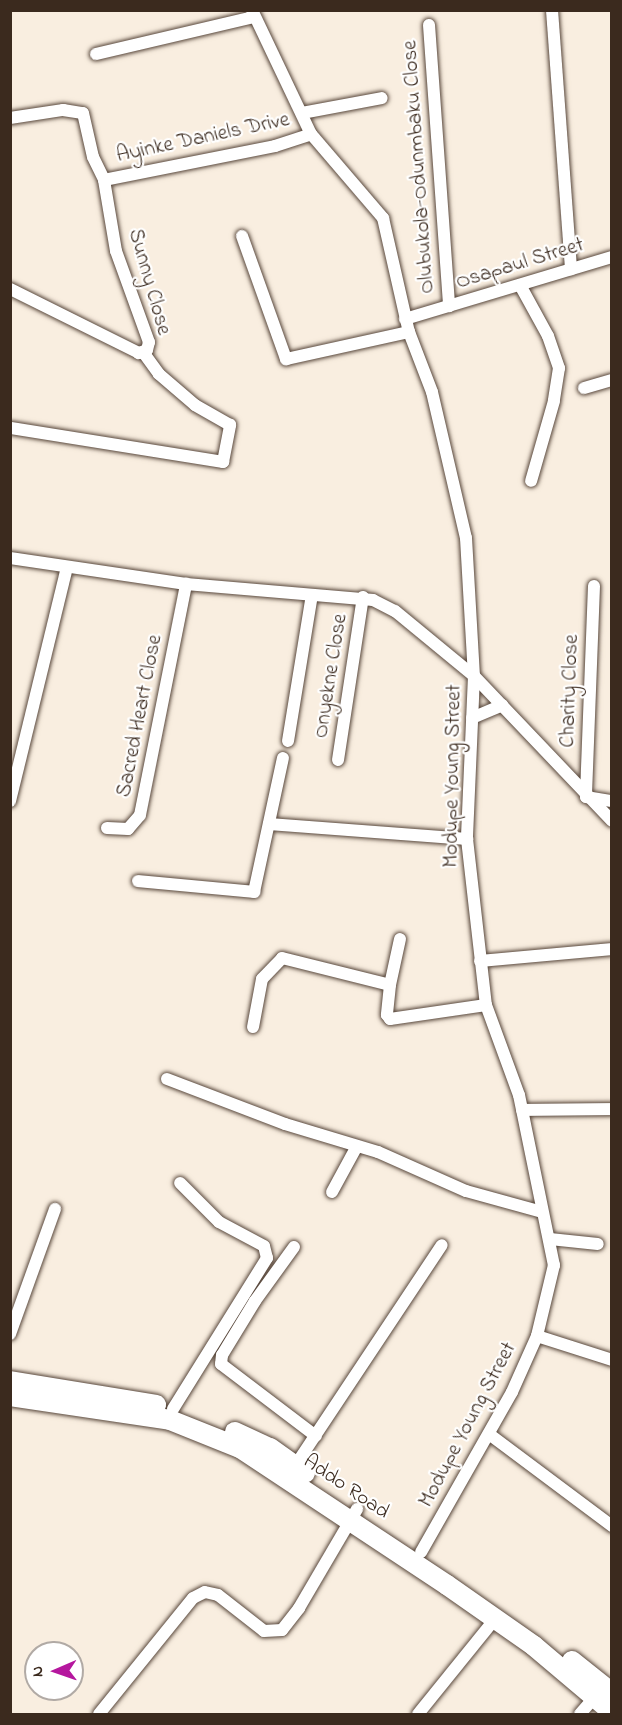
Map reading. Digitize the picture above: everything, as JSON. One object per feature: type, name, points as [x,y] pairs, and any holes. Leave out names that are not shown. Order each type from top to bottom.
[{"type":"main road","name":"Addo Road","points":[[10,1382],[173,1409],[248,1438],[296,1466],[353,1514],[603,1695]]},
{"type":"main road","name":"Addo Road","points":[[10,1396],[170,1420],[266,1462],[422,1552],[505,1610],[603,1695],[612,1712]]},
{"type":"street","points":[[552,10],[571,268]]},
{"type":"street","points":[[96,54],[253,14]]},
{"type":"street","name":"Modupe Young Street","points":[[253,14],[311,134],[383,218],[390,235],[405,319],[432,392],[463,522],[474,676],[467,839],[486,1005],[511,1068],[554,1264],[537,1336],[489,1434],[422,1552]]},
{"type":"street","name":"Olubukola-Odunmbaku Close","points":[[429,25],[449,306]]},
{"type":"street","name":"Ayinke Daniels Drive","points":[[302,113],[382,98]]},
{"type":"street","name":"Ayinke Daniels Drive","points":[[10,118],[63,110],[82,112],[95,164],[104,180],[275,146],[311,134]]},
{"type":"street","name":"Sunny Close","points":[[10,289],[144,353],[149,342],[116,251],[104,180]]},
{"type":"street","points":[[242,236],[286,359],[409,332]]},
{"type":"street","name":"Osapaul Street","points":[[405,319],[612,257]]},
{"type":"street","points":[[520,285],[548,336],[559,368],[554,401],[531,481]]},
{"type":"street","points":[[11,428],[223,462],[230,425],[195,405],[159,374],[144,353]]},
{"type":"street","points":[[584,388],[612,380]]},
{"type":"street","points":[[10,558],[186,584],[363,597],[395,611],[474,676],[586,797],[612,821]]},
{"type":"street","points":[[10,801],[68,568]]},
{"type":"street","name":"Sacred Heart Close","points":[[107,828],[128,830],[140,815],[186,584]]},
{"type":"street","name":"Charity Close","points":[[586,797],[594,586]]},
{"type":"street","points":[[288,741],[312,594]]},
{"type":"street","name":"Onyekne Close","points":[[338,760],[363,597]]},
{"type":"street","points":[[472,718],[502,705]]},
{"type":"street","points":[[138,882],[254,892],[283,758]]},
{"type":"street","points":[[586,797],[612,801]]},
{"type":"street","points":[[269,824],[467,839]]},
{"type":"street","points":[[400,939],[390,985],[387,1015],[394,1020],[486,1005]]},
{"type":"street","points":[[480,961],[612,949]]},
{"type":"street","points":[[253,1027],[262,979],[282,958],[390,985]]},
{"type":"street","points":[[167,1079],[422,1170],[466,1191],[542,1212]]},
{"type":"street","points":[[522,1110],[612,1109]]},
{"type":"street","points":[[332,1192],[357,1146]]},
{"type":"street","points":[[173,1409],[267,1258],[264,1246],[219,1222],[180,1184]]},
{"type":"street","points":[[10,1334],[55,1209]]},
{"type":"street","points":[[550,1239],[598,1244]]},
{"type":"street","points":[[296,1466],[442,1245]]},
{"type":"street","points":[[294,1247],[255,1301],[222,1355],[221,1364],[316,1436]]},
{"type":"street","points":[[537,1336],[612,1360]]},
{"type":"street","points":[[489,1434],[611,1522]]},
{"type":"street","points":[[99,1714],[193,1598],[205,1592],[218,1595],[264,1631],[282,1630],[299,1608],[353,1514]]},
{"type":"street","points":[[418,1714],[495,1619]]},
{"type":"street","points":[[580,1714],[603,1695]]}]
